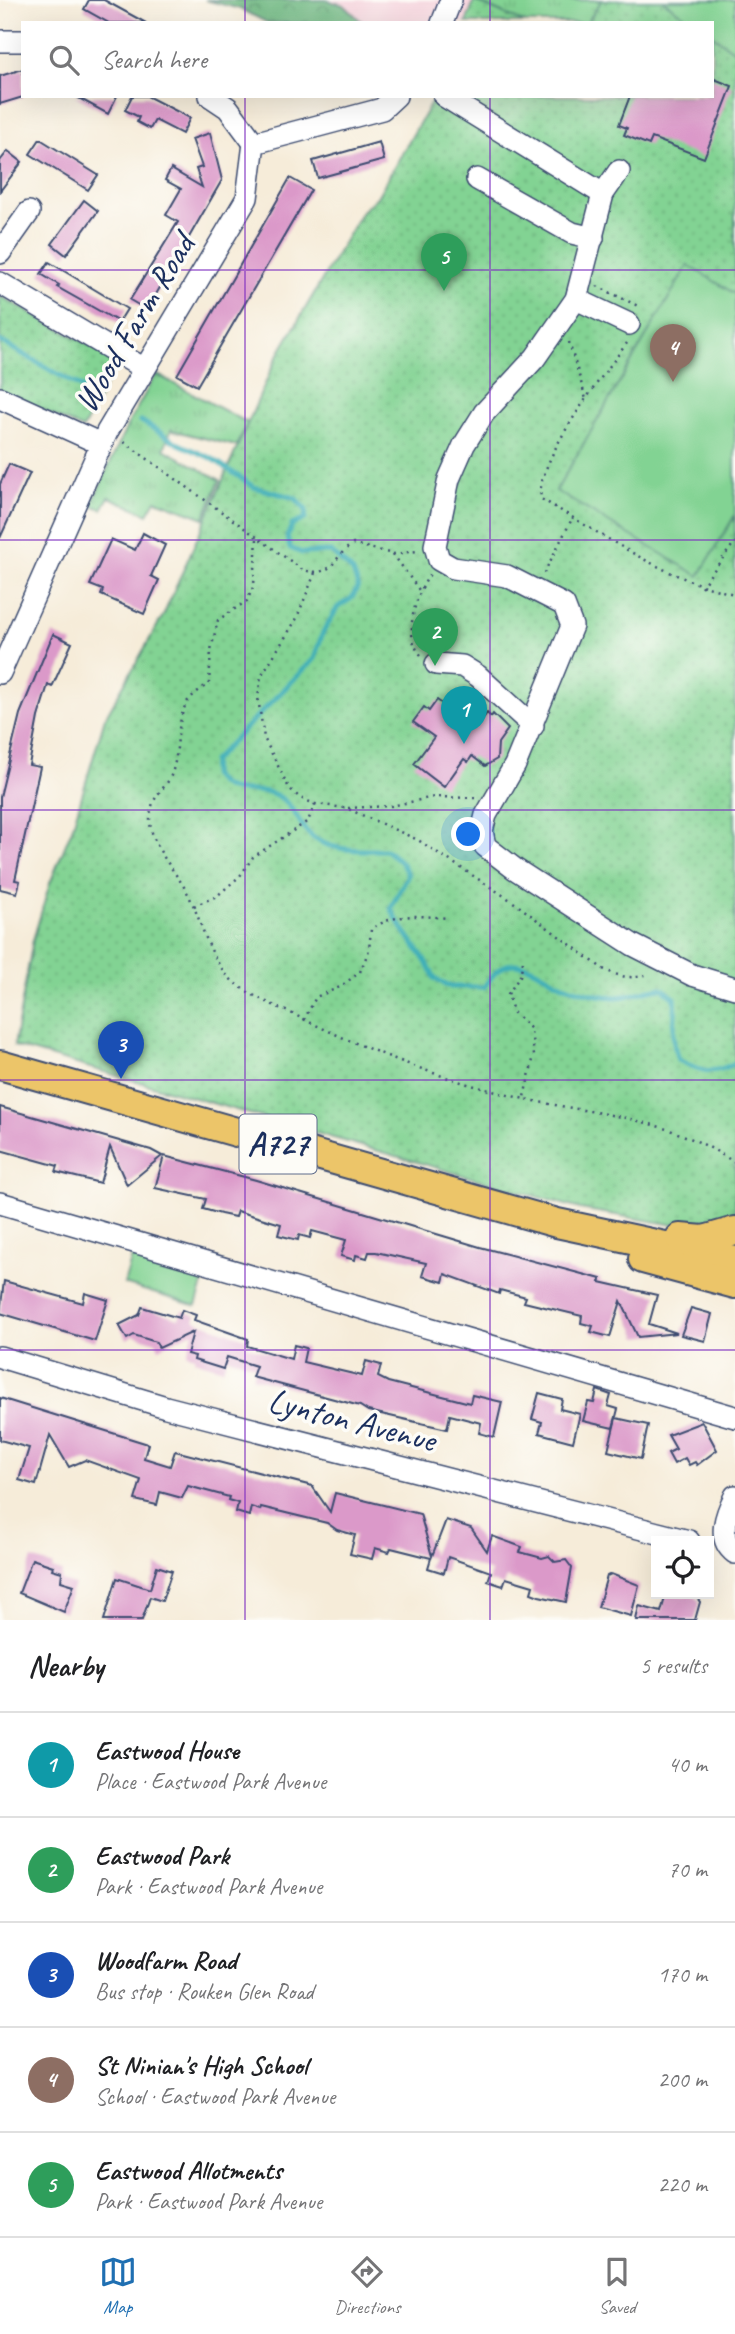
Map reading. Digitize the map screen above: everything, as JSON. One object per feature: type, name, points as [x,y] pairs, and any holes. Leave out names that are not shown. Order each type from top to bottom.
[{"type":"main road","name":"A727","points":[[0,1065],[557,1223],[620,1253],[735,1284]]},
{"type":"main road","points":[[557,1223],[735,1261]]},
{"type":"main road","points":[[604,1232],[704,1240],[735,1231]]},
{"type":"street","points":[[443,21],[452,0]]},
{"type":"street","points":[[0,41],[21,41]]},
{"type":"street","points":[[213,98],[228,108],[254,143],[382,109],[394,98]]},
{"type":"street","points":[[447,98],[603,194]]},
{"type":"street","name":"Wood Farm Road","points":[[0,673],[104,438],[143,368],[247,198],[254,143]]},
{"type":"street","points":[[619,171],[603,194],[579,289],[563,322],[535,358],[484,413],[464,445],[449,479],[437,553],[453,568],[494,573],[536,589],[564,605],[572,626],[533,726],[509,779],[492,804],[482,831],[485,846],[599,925],[663,962],[692,975],[735,988]]},
{"type":"street","points":[[477,179],[572,233],[593,238]]},
{"type":"street","points":[[0,253],[29,212]]},
{"type":"street","points":[[0,284],[143,368]]},
{"type":"street","points":[[579,289],[633,325]]},
{"type":"street","points":[[0,398],[104,438]]},
{"type":"street","points":[[436,664],[462,666],[478,676],[533,726]]},
{"type":"street","points":[[0,1203],[735,1417]]},
{"type":"street","name":"Lynton Avenue","points":[[0,1357],[166,1407],[669,1536]]},
{"type":"street","points":[[723,1547],[726,1517],[735,1496]]},
{"type":"path","points":[[579,289],[640,306],[633,325],[549,461],[538,486],[541,499],[701,587],[735,594]]},
{"type":"path","points":[[563,322],[586,400]]},
{"type":"path","points":[[104,438],[163,468],[293,564],[315,573],[334,566],[353,544],[367,545],[393,554],[437,553],[419,590],[412,622],[413,639],[418,653],[436,664]]},
{"type":"path","points":[[536,589],[573,517]]},
{"type":"path","points":[[257,539],[254,586],[247,601],[218,620],[211,650],[209,682],[187,702],[177,733],[178,759],[168,782],[155,799],[150,825],[157,849],[194,906],[202,932],[215,956],[236,983],[304,1020],[411,1066],[524,1098],[643,1120],[679,1131],[735,1163]]},
{"type":"path","points":[[701,587],[735,542]]},
{"type":"path","points":[[393,554],[419,590]]},
{"type":"path","points":[[315,573],[296,620],[261,676],[258,698],[261,722],[272,758],[289,788],[300,798],[315,804],[346,808],[391,806],[434,797],[458,796],[475,797],[492,804]]},
{"type":"path","points":[[194,906],[218,896],[240,876],[253,857],[308,821],[315,804]]},
{"type":"path","points":[[346,808],[418,840],[512,901],[557,936],[620,977],[637,978],[651,974],[663,962]]},
{"type":"path","points":[[304,1020],[316,997],[340,986],[360,972],[369,950],[371,929],[385,920],[403,914],[447,918]]},
{"type":"path","points":[[523,961],[520,976],[508,994],[513,1012],[531,1029],[534,1056],[524,1098]]},
{"type":"shaded area","points":[[248,0],[474,0],[521,21],[300,21]]},
{"type":"green space","points":[[205,0],[326,0],[344,5],[361,21],[264,21],[240,9]]},
{"type":"green space","points":[[602,0],[588,21],[520,21],[474,1]]},
{"type":"green space","points":[[602,0],[735,0],[735,1241],[681,1226],[580,1209],[14,1046],[33,940],[50,883],[72,829],[105,718],[164,614],[276,359],[362,211],[377,197],[434,98],[714,98],[714,21],[588,21]]},
{"type":"green space","points":[[662,0],[735,0],[735,51],[714,36],[714,21],[692,21]]},
{"type":"green space","points":[[474,1],[520,21],[467,21]]},
{"type":"green space","points":[[688,265],[735,294],[735,515],[699,576],[556,491]]},
{"type":"green space","points":[[0,296],[118,361],[83,429],[0,391]]},
{"type":"green space","points":[[156,374],[248,423],[236,446],[171,430],[164,449],[220,480],[204,518],[156,500],[148,514],[109,497],[102,509],[91,505],[128,424]]},
{"type":"green space","points":[[135,1246],[208,1269],[196,1306],[124,1284]]},
{"type":"building","points":[[89,0],[104,0],[142,21],[105,21],[84,9]]},
{"type":"building","points":[[21,70],[21,98],[0,104],[0,76]]},
{"type":"building","points":[[714,79],[732,86],[704,158],[652,138],[649,145],[624,135],[627,128],[619,125],[629,98],[714,98]]},
{"type":"building","points":[[79,98],[116,98],[108,114]]},
{"type":"building","points":[[131,98],[151,98],[190,118],[182,134],[155,120],[150,129],[137,122],[139,117],[125,110]]},
{"type":"building","points":[[210,133],[222,180],[147,310],[130,300],[178,222],[166,215],[181,189],[165,180],[171,169],[202,187],[196,169],[202,167],[192,139]]},
{"type":"building","points":[[40,139],[98,175],[88,190],[30,154]]},
{"type":"building","points":[[379,142],[384,160],[318,178],[313,161]]},
{"type":"building","points":[[8,151],[22,162],[0,191],[0,161]]},
{"type":"building","points":[[290,178],[311,190],[197,386],[177,375]]},
{"type":"building","points":[[84,200],[98,211],[66,255],[52,244]]},
{"type":"building","points":[[49,262],[127,309],[119,322],[57,287],[59,285],[41,274]]},
{"type":"building","points":[[9,464],[30,473],[0,538],[0,484]]},
{"type":"building","points":[[143,533],[165,545],[151,576],[159,580],[144,614],[101,595],[103,590],[90,585],[111,539],[135,550]]},
{"type":"building","points":[[53,634],[72,643],[52,687],[48,685],[38,717],[29,765],[40,767],[15,880],[20,881],[17,893],[0,889],[0,797],[20,714]]},
{"type":"building","points":[[437,700],[453,712],[456,709],[471,719],[484,717],[487,713],[491,717],[493,714],[508,729],[498,743],[497,759],[485,766],[472,756],[468,762],[464,759],[444,787],[414,764],[434,737],[413,722],[424,707],[429,711]]},
{"type":"building","points":[[0,1107],[151,1150],[162,1156],[127,1185],[110,1147],[100,1183],[56,1172],[58,1166],[0,1150]]},
{"type":"building","points":[[164,1156],[601,1279],[600,1282],[657,1295],[649,1324],[677,1333],[638,1337],[621,1301],[610,1337],[591,1332],[593,1326],[581,1323],[582,1316],[524,1302],[526,1297],[500,1290],[499,1294],[445,1274],[443,1282],[422,1276],[426,1263],[376,1252],[369,1252],[367,1258],[356,1255],[355,1260],[341,1256],[346,1240],[312,1231],[310,1238],[299,1235],[298,1240],[278,1235],[281,1224],[237,1211],[235,1217],[203,1209],[206,1199],[155,1188]]},
{"type":"building","points":[[4,1281],[83,1303],[85,1293],[108,1300],[95,1341],[0,1313]]},
{"type":"building","points":[[142,1307],[179,1318],[182,1310],[196,1315],[194,1320],[248,1339],[247,1346],[291,1359],[294,1345],[306,1348],[303,1362],[362,1376],[366,1361],[381,1365],[378,1377],[388,1382],[470,1403],[472,1395],[502,1402],[494,1437],[479,1433],[481,1423],[450,1415],[447,1429],[368,1411],[360,1406],[252,1377],[256,1366],[227,1357],[223,1369],[194,1360],[195,1356],[187,1354],[193,1332],[159,1348],[156,1342],[134,1335],[127,1339],[119,1325],[139,1315]]},
{"type":"building","points":[[691,1308],[712,1314],[705,1341],[681,1335]]},
{"type":"building","points":[[597,1390],[611,1395],[608,1406],[618,1409],[613,1428],[583,1421],[588,1402],[594,1403]]},
{"type":"building","points":[[539,1393],[562,1399],[560,1409],[580,1414],[573,1442],[539,1433],[542,1422],[532,1419]]},
{"type":"building","points":[[0,1398],[148,1444],[144,1458],[170,1466],[175,1451],[312,1486],[330,1512],[335,1493],[420,1514],[432,1556],[446,1520],[471,1528],[487,1551],[492,1536],[522,1547],[520,1552],[542,1558],[549,1556],[555,1562],[566,1560],[572,1568],[566,1602],[531,1593],[533,1586],[506,1578],[503,1586],[488,1581],[491,1572],[448,1557],[444,1573],[428,1568],[431,1558],[391,1548],[389,1552],[375,1548],[372,1559],[350,1554],[355,1535],[337,1530],[327,1523],[261,1507],[260,1510],[251,1507],[249,1516],[236,1512],[238,1503],[228,1500],[229,1497],[188,1486],[182,1498],[160,1492],[157,1505],[135,1500],[141,1480],[85,1460],[69,1467],[50,1435],[36,1485],[19,1480],[29,1448],[0,1440]]},
{"type":"building","points":[[616,1418],[648,1425],[641,1459],[608,1451]]},
{"type":"building","points":[[702,1422],[717,1450],[697,1465],[695,1462],[689,1465],[685,1458],[674,1464],[668,1453],[676,1449],[668,1435]]},
{"type":"building","points":[[32,1559],[53,1566],[52,1569],[62,1572],[61,1581],[74,1585],[64,1612],[19,1593]]},
{"type":"building","points":[[157,1566],[172,1571],[162,1601],[150,1597],[142,1620],[104,1620],[117,1578],[150,1589]]},
{"type":"building","points":[[611,1574],[639,1585],[631,1616],[598,1607],[607,1576]]},
{"type":"building","points":[[665,1599],[698,1599],[700,1602],[695,1620],[636,1620],[639,1606],[661,1612]]},
{"type":"waterway","points":[[0,341],[96,396]]},
{"type":"waterway","points":[[141,421],[179,444],[213,459],[254,487],[295,498],[306,510],[305,519],[292,525],[287,537],[290,548],[302,553],[331,552],[353,572],[358,586],[352,598],[338,607],[323,632],[314,659],[213,761],[212,775],[220,784],[237,791],[263,791],[281,798],[308,833],[325,844],[345,849],[386,850],[401,862],[408,875],[391,908],[435,979],[451,987],[484,987],[499,970],[507,965],[518,964],[570,988],[600,995],[619,997],[662,988],[675,998],[674,1035],[678,1060],[712,1071],[735,1063]]},
{"type":"place","name":"Eastwood Allotments","points":[[444,291]]},
{"type":"place","name":"St Ninian's High School","points":[[673,382]]},
{"type":"place","name":"Eastwood Park","points":[[435,666]]},
{"type":"place","name":"Eastwood House","points":[[464,744]]},
{"type":"place","name":"Woodfarm Road","points":[[121,1079]]}]
